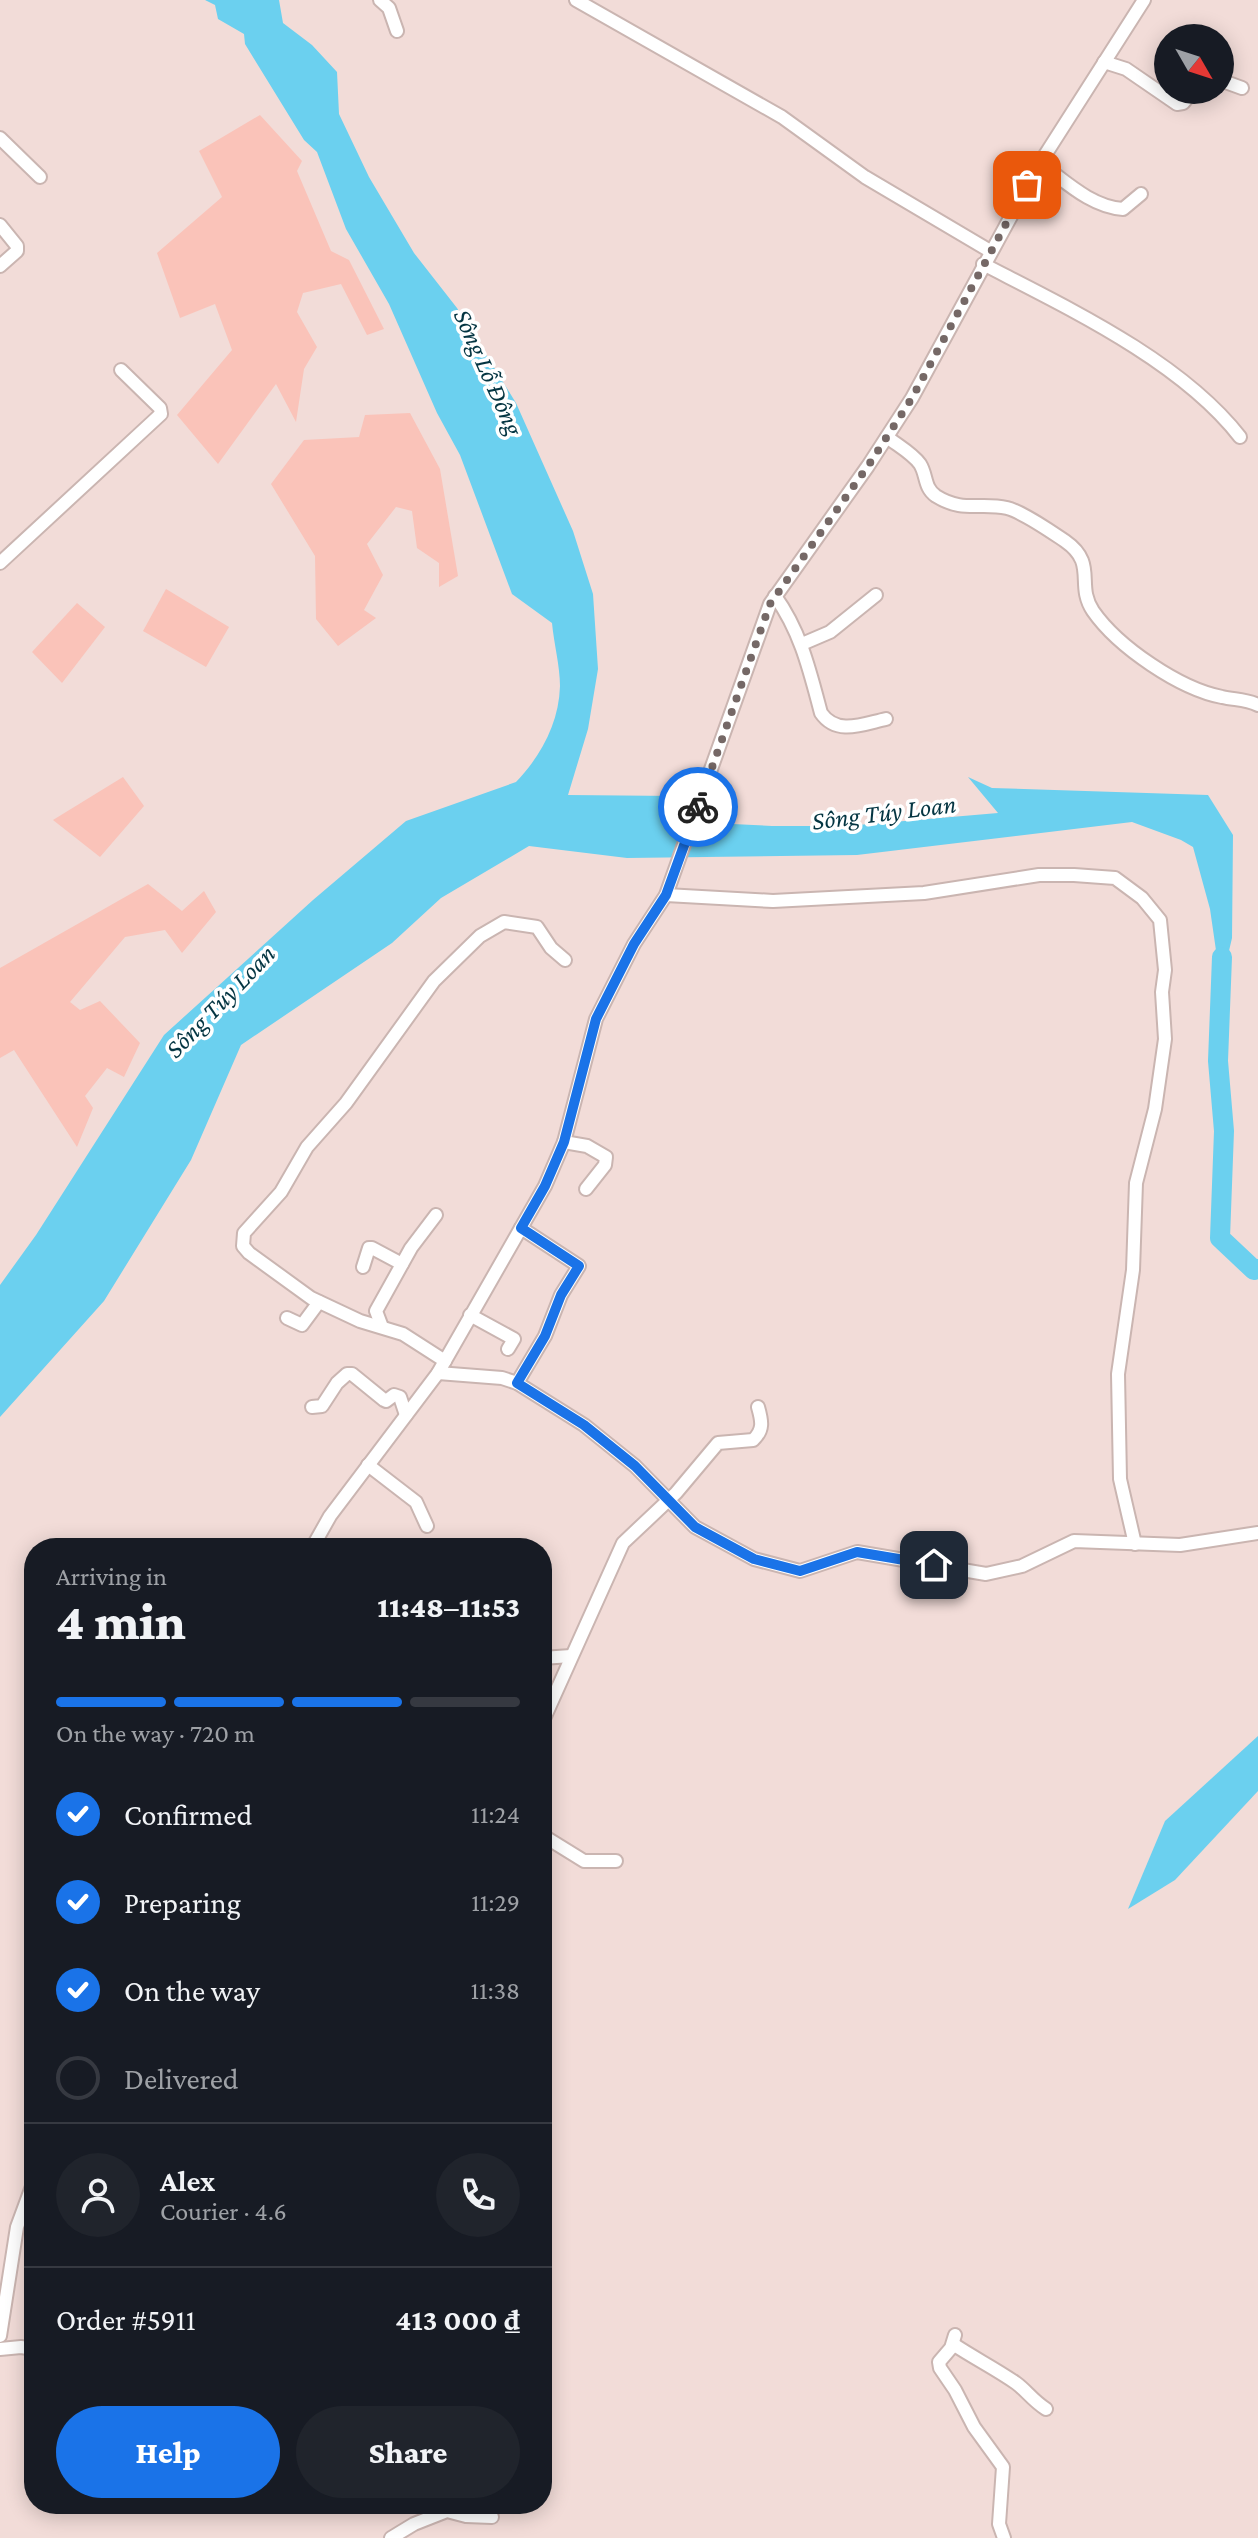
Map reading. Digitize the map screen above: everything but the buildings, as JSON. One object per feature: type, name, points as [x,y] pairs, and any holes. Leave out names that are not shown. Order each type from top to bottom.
[{"type":"street","points":[[576,0],[779,115],[865,177],[990,251]]},
{"type":"street","points":[[318,1538],[330,1516],[441,1367],[545,1186],[564,1142],[596,1019],[634,944],[666,895],[770,604],[912,398],[1040,163],[1144,0]]},
{"type":"street","points":[[387,3],[397,31]]},
{"type":"street","points":[[1104,62],[1126,69],[1154,88]]},
{"type":"street","points":[[1234,85],[1242,88]]},
{"type":"street","points":[[0,138],[40,177]]},
{"type":"street","points":[[1040,163],[1091,200],[1105,206],[1123,209],[1141,194]]},
{"type":"street","points":[[0,225],[17,246],[17,251],[0,266]]},
{"type":"street","points":[[983,264],[1103,328],[1152,360],[1226,419],[1240,437]]},
{"type":"street","points":[[0,563],[161,414],[160,408],[121,370]]},
{"type":"street","points":[[887,437],[920,464],[927,487],[936,496],[964,507],[1014,510],[1075,549],[1085,567],[1085,594],[1090,607],[1114,633],[1153,666],[1193,687],[1258,705]]},
{"type":"street","points":[[802,644],[830,632],[876,595]]},
{"type":"street","points":[[775,596],[792,621],[802,644],[825,719],[845,728],[886,719]]},
{"type":"street","points":[[666,895],[773,901],[924,893],[1039,875],[1074,875],[1115,878],[1142,898],[1160,920],[1165,970],[1162,992],[1165,1039],[1155,1109],[1136,1183],[1133,1270],[1118,1374],[1120,1479],[1135,1544]]},
{"type":"street","points":[[565,960],[551,948],[537,927],[504,922],[480,936],[434,981],[346,1103],[307,1147],[281,1192],[244,1233],[243,1246],[249,1253],[319,1302],[360,1321],[413,1339],[441,1367],[517,1383],[584,1425],[635,1466],[695,1527],[754,1559],[800,1571],[857,1552],[986,1574],[1022,1566],[1074,1541],[1180,1545],[1258,1533]]},
{"type":"street","points":[[564,1142],[587,1146],[610,1155],[586,1189]]},
{"type":"street","points":[[382,1327],[376,1311],[411,1248],[436,1215]]},
{"type":"street","points":[[517,1383],[545,1336],[561,1295],[579,1266],[521,1228]]},
{"type":"street","points":[[363,1267],[369,1248],[402,1264]]},
{"type":"street","points":[[287,1318],[302,1325],[319,1302]]},
{"type":"street","points":[[470,1315],[514,1339],[508,1349]]},
{"type":"street","points":[[312,1407],[322,1406],[337,1383],[347,1374],[352,1374],[386,1401],[394,1395],[400,1397],[406,1415]]},
{"type":"street","points":[[552,1700],[623,1543],[676,1493],[718,1443],[757,1437],[762,1424],[758,1407]]},
{"type":"street","points":[[368,1465],[416,1502],[427,1526]]},
{"type":"street","points":[[552,1657],[571,1656]]},
{"type":"street","points":[[552,1841],[584,1861],[616,1861]]},
{"type":"street","points":[[0,2336],[17,2227],[24,2208]]},
{"type":"street","points":[[1004,2538],[999,2524],[1003,2467],[974,2427],[939,2362],[954,2340],[1024,2389],[1030,2399],[1046,2409]]},
{"type":"street","points":[[0,2349],[24,2347]]},
{"type":"street","points":[[391,2538],[439,2514]]},
{"type":"street","points":[[458,2514],[492,2517]]},
{"type":"shaded area","points":[[260,115],[302,161],[297,171],[331,251],[349,260],[384,329],[367,335],[341,284],[303,293],[297,312],[317,347],[304,369],[296,422],[276,384],[218,464],[177,415],[232,350],[215,304],[180,318],[157,253],[222,197],[199,151]]},
{"type":"shaded area","points":[[410,413],[440,469],[458,576],[439,587],[439,563],[417,548],[412,511],[396,507],[367,544],[383,575],[364,610],[376,618],[338,646],[316,619],[315,556],[271,484],[304,440],[359,437],[365,415]]},
{"type":"shaded area","points":[[166,589],[229,627],[206,667],[143,631]]},
{"type":"shaded area","points":[[77,603],[105,627],[62,683],[32,652]]},
{"type":"shaded area","points":[[123,777],[144,806],[100,857],[53,820]]},
{"type":"shaded area","points":[[148,884],[182,911],[204,891],[216,912],[182,953],[165,930],[125,937],[70,1002],[80,1010],[100,1001],[140,1043],[124,1077],[107,1068],[85,1096],[93,1108],[77,1147],[14,1050],[0,1058],[0,968]]},
{"type":"water","name":"Sông Lỗ Đông","points":[[205,0],[279,0],[283,23],[312,45],[337,72],[339,114],[369,177],[414,253],[457,308],[516,403],[573,531],[593,594],[598,669],[588,729],[568,795],[675,796],[669,821],[846,826],[998,813],[968,777],[992,788],[1208,795],[1233,835],[1232,938],[1221,985],[1210,909],[1193,847],[1132,822],[857,855],[627,858],[529,846],[441,898],[392,943],[241,1045],[191,1160],[104,1301],[0,1417],[0,1285],[36,1235],[164,1035],[313,900],[406,821],[516,782],[547,738],[559,700],[560,678],[552,623],[512,594],[460,455],[437,413],[389,304],[346,229],[317,152],[304,140],[245,44],[244,34],[218,19],[215,5]]},
{"type":"water","points":[[1258,1736],[1258,1791],[1175,1880],[1128,1909],[1165,1821]]},
{"type":"waterway","name":"Sông Túy Loan","points":[[1222,957],[1218,1061],[1224,1131],[1220,1238],[1254,1270],[1258,1269]]},
{"type":"way so far","points":[[698,807],[770,604],[912,398],[1027,185]]},
{"type":"route","points":[[698,807],[666,895],[634,944],[596,1019],[564,1142],[545,1186],[521,1228],[579,1266],[561,1295],[545,1336],[517,1383],[584,1425],[635,1466],[695,1527],[754,1559],[800,1571],[857,1552],[934,1565]]}]
